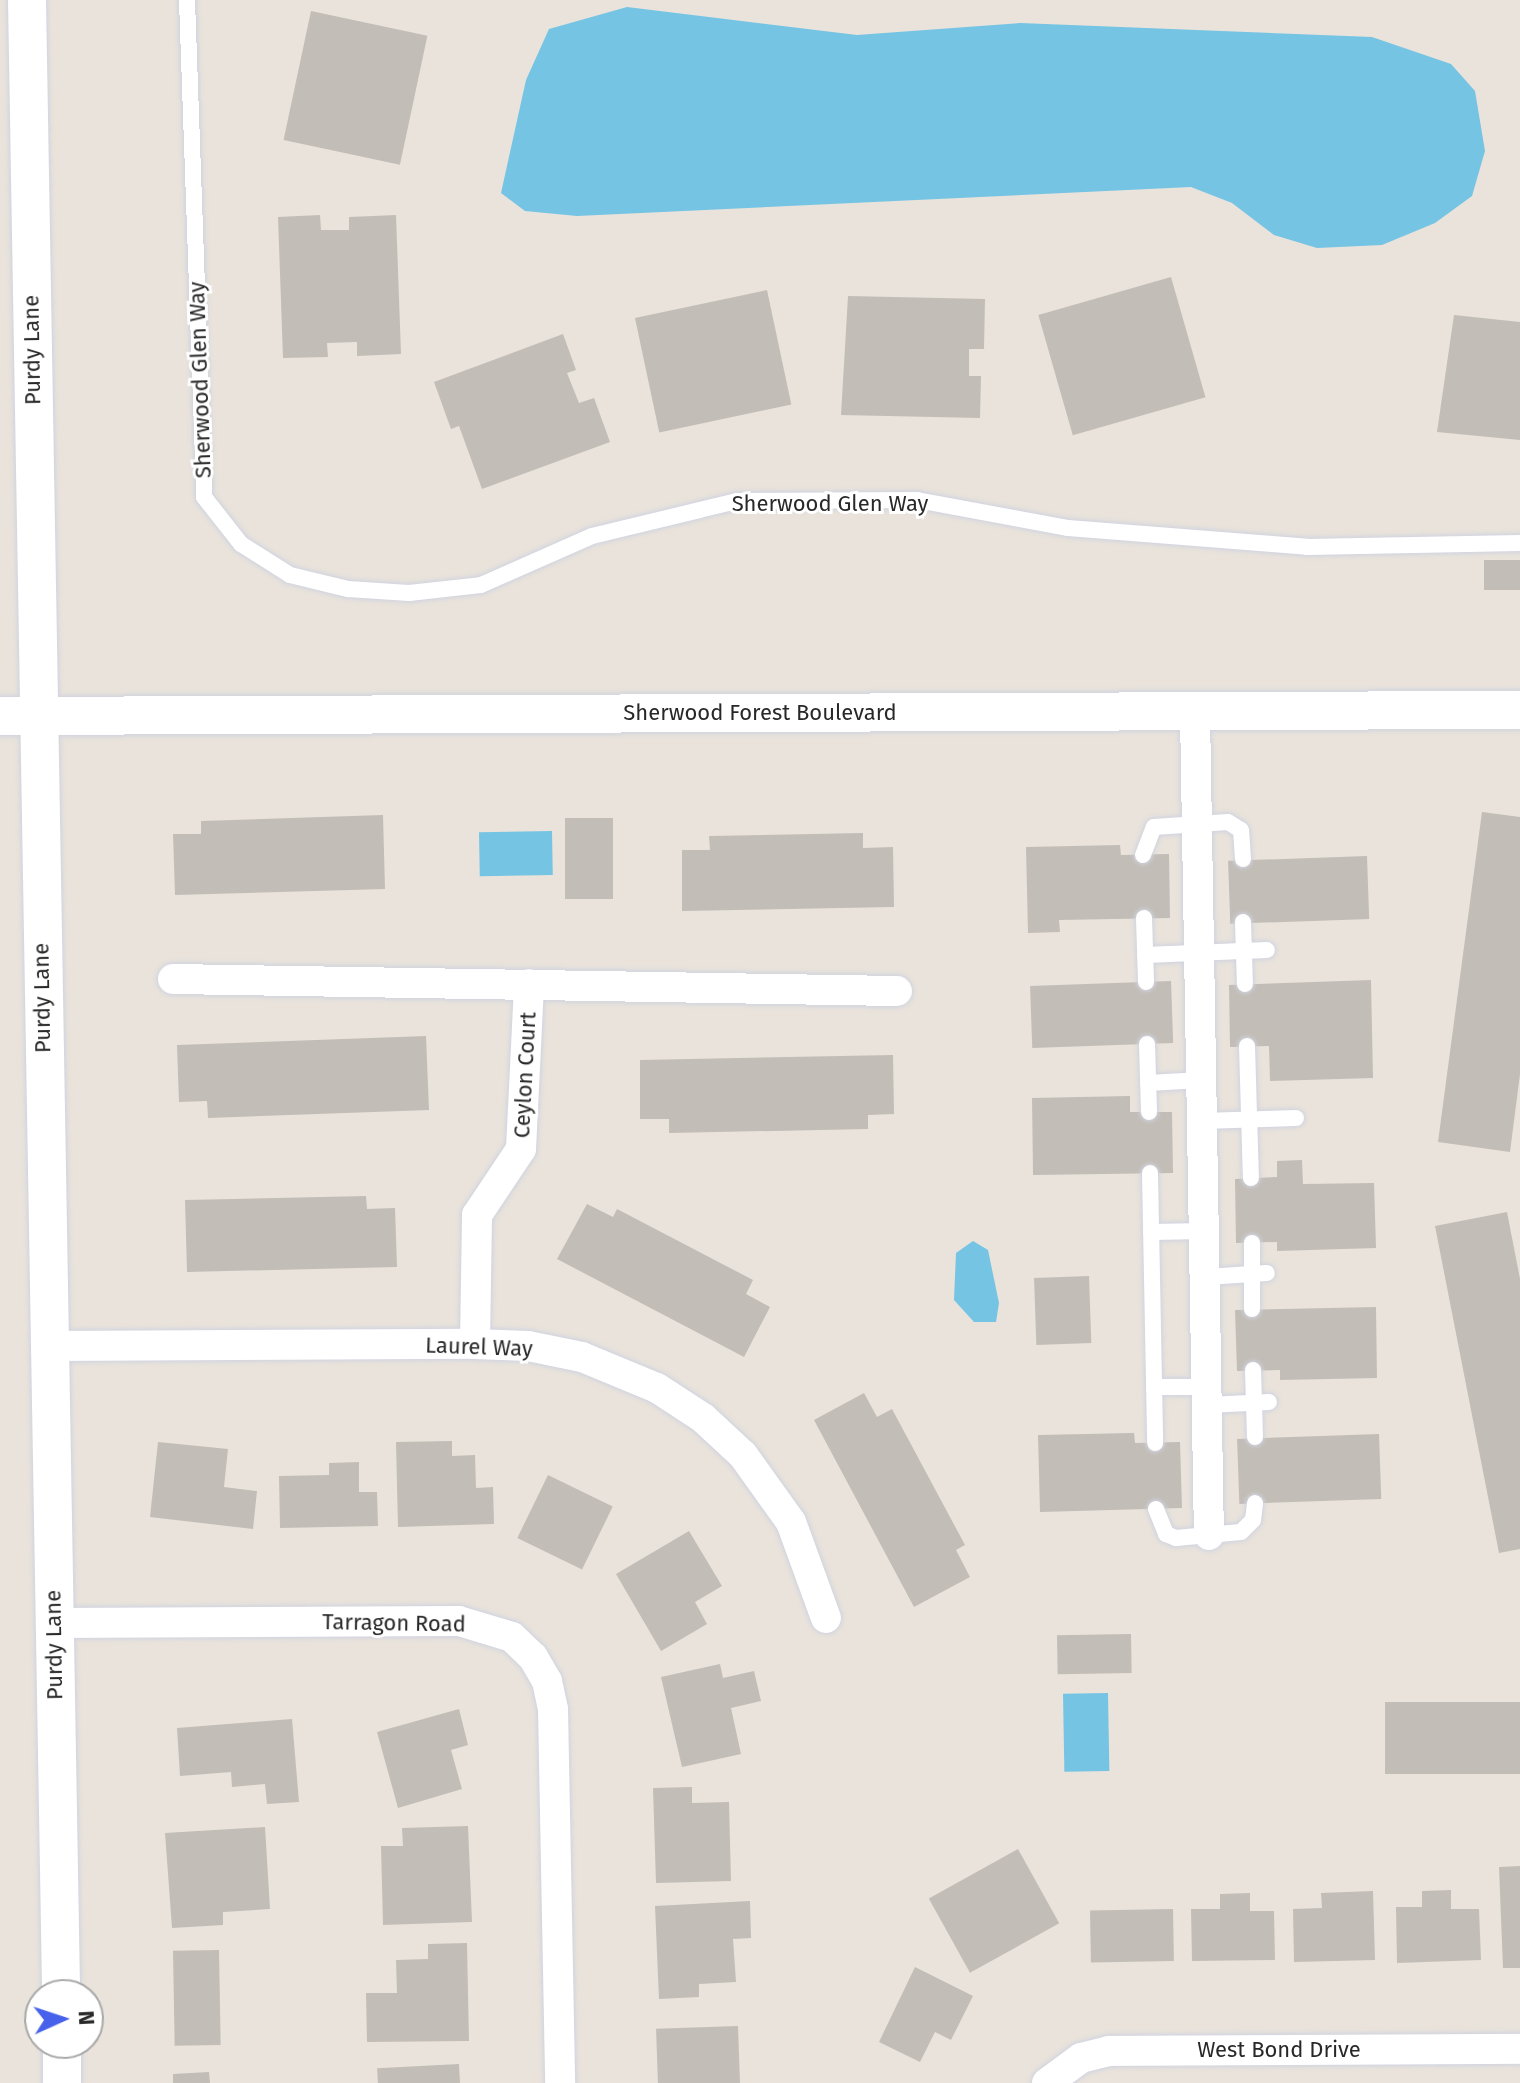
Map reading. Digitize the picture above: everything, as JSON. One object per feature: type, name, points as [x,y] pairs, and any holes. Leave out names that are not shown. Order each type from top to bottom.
[{"type":"street","name":"Purdy Lane","points":[[27,0],[18,716],[48,1346],[61,1979]]},
{"type":"street","name":"Sherwood Forest Boulevard","points":[[18,716],[1520,710]]},
{"type":"street","points":[[1195,712],[1209,1535]]},
{"type":"street","name":"Ceylon Court","points":[[173,979],[897,991]]},
{"type":"street","name":"Ceylon Court","points":[[475,1344],[477,1215],[521,1149],[529,984]]},
{"type":"street","name":"Laurel Way","points":[[48,1346],[475,1344],[528,1346],[582,1357],[657,1388],[703,1418],[743,1455],[791,1522],[826,1618]]},
{"type":"street","name":"Tarragon Road","points":[[54,1623],[459,1621],[512,1637],[540,1669],[553,1709],[560,2083]]},
{"type":"street","name":"West Bond Drive","points":[[1047,2083],[1081,2058],[1109,2051],[1520,2049]]},
{"type":"street","points":[[62,2059],[62,2083]]},
{"type":"lane","name":"Sherwood Glen Way","points":[[187,0],[204,497],[241,544],[290,575],[348,589],[409,593],[481,585],[592,536],[737,501],[917,500],[1068,528],[1307,547],[1520,543]]},
{"type":"lane","points":[[1143,855],[1154,827],[1228,822],[1241,830],[1243,859]]},
{"type":"lane","points":[[1144,918],[1146,982]]},
{"type":"lane","points":[[1243,922],[1245,984]]},
{"type":"lane","points":[[1145,955],[1267,950]]},
{"type":"lane","points":[[1147,1044],[1149,1112]]},
{"type":"lane","points":[[1247,1046],[1251,1178]]},
{"type":"lane","points":[[1148,1083],[1202,1080]]},
{"type":"lane","points":[[1203,1121],[1296,1118]]},
{"type":"lane","points":[[1150,1173],[1155,1443]]},
{"type":"lane","points":[[1151,1232],[1205,1231]]},
{"type":"lane","points":[[1252,1243],[1260,1274],[1252,1309]]},
{"type":"lane","points":[[1206,1277],[1260,1274]]},
{"type":"lane","points":[[1253,1370],[1261,1402],[1255,1437]]},
{"type":"lane","points":[[1154,1387],[1261,1402]]},
{"type":"lane","points":[[1156,1509],[1166,1534],[1209,1535],[1241,1532],[1253,1520],[1255,1503]]},
{"type":"water","points":[[627,7],[857,35],[1020,23],[1372,37],[1451,64],[1475,91],[1485,151],[1472,196],[1435,223],[1382,245],[1317,248],[1274,235],[1232,203],[1191,187],[577,216],[525,211],[501,193],[526,80],[549,29]]},
{"type":"water","points":[[552,831],[553,875],[480,876],[479,832]]},
{"type":"water","points":[[973,1241],[988,1250],[999,1303],[996,1322],[974,1322],[954,1300],[956,1253]]},
{"type":"water","points":[[1108,1693],[1109,1771],[1064,1772],[1063,1694]]},
{"type":"building","points":[[311,11],[427,36],[400,165],[284,140]]},
{"type":"building","points":[[320,215],[321,230],[349,230],[349,217],[396,215],[401,354],[357,356],[357,342],[327,343],[328,357],[283,358],[278,217]]},
{"type":"building","points":[[1171,277],[1205,397],[1073,435],[1038,315]]},
{"type":"building","points":[[767,290],[791,404],[659,433],[635,318]]},
{"type":"building","points":[[848,296],[985,299],[984,349],[969,349],[969,376],[981,376],[980,418],[841,415]]},
{"type":"building","points":[[1454,315],[1520,322],[1520,440],[1437,432]]},
{"type":"building","points":[[563,334],[576,370],[567,373],[579,403],[594,398],[610,442],[482,489],[459,426],[451,429],[434,382]]},
{"type":"building","points":[[1484,560],[1520,560],[1520,590],[1484,590]]},
{"type":"building","points":[[1482,812],[1520,817],[1520,1074],[1510,1152],[1438,1142]]},
{"type":"building","points":[[383,815],[385,889],[175,895],[173,834],[201,834],[201,821]]},
{"type":"building","points":[[565,818],[613,818],[613,899],[565,899]]},
{"type":"building","points":[[863,833],[863,848],[893,847],[894,907],[682,911],[682,850],[710,850],[709,836]]},
{"type":"building","points":[[1120,845],[1121,855],[1169,854],[1170,918],[1059,920],[1060,932],[1028,933],[1026,847]]},
{"type":"building","points":[[1367,856],[1369,919],[1230,924],[1228,861]]},
{"type":"building","points":[[1371,980],[1373,1078],[1270,1081],[1269,1046],[1230,1047],[1229,985]]},
{"type":"building","points":[[1171,981],[1173,1043],[1032,1048],[1030,986]]},
{"type":"building","points":[[426,1036],[429,1110],[208,1118],[207,1101],[179,1102],[177,1045]]},
{"type":"building","points":[[893,1055],[894,1114],[868,1115],[868,1129],[669,1133],[669,1119],[640,1119],[640,1060]]},
{"type":"building","points":[[1130,1096],[1130,1112],[1172,1112],[1173,1173],[1033,1175],[1032,1098]]},
{"type":"building","points":[[1302,1160],[1303,1184],[1374,1183],[1376,1248],[1277,1251],[1277,1242],[1236,1243],[1235,1179],[1277,1177],[1277,1161]]},
{"type":"building","points":[[366,1196],[367,1209],[395,1208],[397,1267],[187,1272],[185,1200]]},
{"type":"building","points":[[587,1204],[613,1217],[617,1209],[753,1280],[746,1294],[770,1307],[744,1357],[557,1259]]},
{"type":"building","points":[[1507,1212],[1520,1279],[1520,1549],[1499,1553],[1435,1226]]},
{"type":"building","points":[[1089,1276],[1091,1343],[1036,1345],[1034,1278]]},
{"type":"building","points":[[1376,1307],[1377,1378],[1280,1380],[1280,1370],[1237,1371],[1235,1310]]},
{"type":"building","points":[[864,1393],[877,1417],[892,1409],[965,1545],[956,1550],[970,1577],[914,1607],[814,1420]]},
{"type":"building","points":[[1134,1433],[1135,1443],[1180,1442],[1182,1508],[1040,1512],[1038,1435]]},
{"type":"building","points":[[1379,1434],[1381,1499],[1239,1504],[1237,1439]]},
{"type":"building","points":[[452,1441],[452,1456],[475,1455],[476,1488],[493,1487],[494,1524],[398,1527],[396,1442]]},
{"type":"building","points":[[158,1442],[228,1449],[224,1487],[257,1491],[253,1529],[150,1517]]},
{"type":"building","points":[[359,1462],[359,1492],[377,1492],[378,1526],[280,1528],[279,1476],[329,1475],[329,1463]]},
{"type":"building","points":[[548,1475],[613,1507],[582,1569],[517,1538]]},
{"type":"building","points":[[689,1531],[722,1586],[695,1602],[707,1624],[661,1651],[616,1574]]},
{"type":"building","points":[[1131,1634],[1132,1673],[1058,1674],[1057,1635]]},
{"type":"building","points":[[720,1664],[723,1678],[754,1671],[761,1701],[731,1708],[741,1754],[682,1767],[661,1677]]},
{"type":"building","points":[[1385,1702],[1520,1702],[1520,1774],[1385,1774]]},
{"type":"building","points":[[459,1709],[468,1745],[451,1750],[462,1789],[398,1808],[377,1732]]},
{"type":"building","points":[[292,1719],[299,1802],[267,1804],[265,1784],[232,1787],[231,1772],[180,1776],[177,1728]]},
{"type":"building","points":[[692,1787],[692,1803],[729,1802],[731,1881],[656,1883],[653,1788]]},
{"type":"building","points":[[468,1826],[472,1922],[383,1925],[381,1846],[403,1846],[402,1828]]},
{"type":"building","points":[[265,1827],[270,1909],[223,1912],[223,1925],[172,1928],[165,1833]]},
{"type":"building","points":[[1018,1849],[1059,1923],[970,1973],[929,1898]]},
{"type":"building","points":[[1520,1866],[1520,1968],[1503,1968],[1499,1867]]},
{"type":"building","points":[[1451,1890],[1451,1909],[1479,1909],[1481,1960],[1397,1963],[1396,1907],[1422,1907],[1422,1891]]},
{"type":"building","points":[[1373,1891],[1375,1960],[1294,1962],[1293,1909],[1322,1908],[1321,1893]]},
{"type":"building","points":[[1250,1893],[1250,1911],[1274,1911],[1275,1960],[1192,1961],[1191,1909],[1220,1909],[1220,1894]]},
{"type":"building","points":[[750,1901],[751,1938],[733,1939],[736,1982],[699,1984],[699,1997],[659,1999],[655,1906]]},
{"type":"building","points":[[1173,1909],[1174,1961],[1091,1962],[1090,1910]]},
{"type":"building","points":[[467,1943],[469,2041],[367,2042],[366,1993],[397,1993],[396,1960],[428,1959],[428,1944]]},
{"type":"building","points":[[219,1950],[221,2045],[175,2046],[173,1951]]},
{"type":"building","points":[[915,1967],[973,1996],[951,2040],[935,2032],[920,2062],[879,2042]]},
{"type":"building","points":[[738,2026],[740,2083],[658,2083],[656,2029]]},
{"type":"building","points":[[459,2064],[460,2083],[378,2083],[377,2068]]},
{"type":"building","points":[[209,2072],[210,2083],[173,2083],[173,2074]]}]
